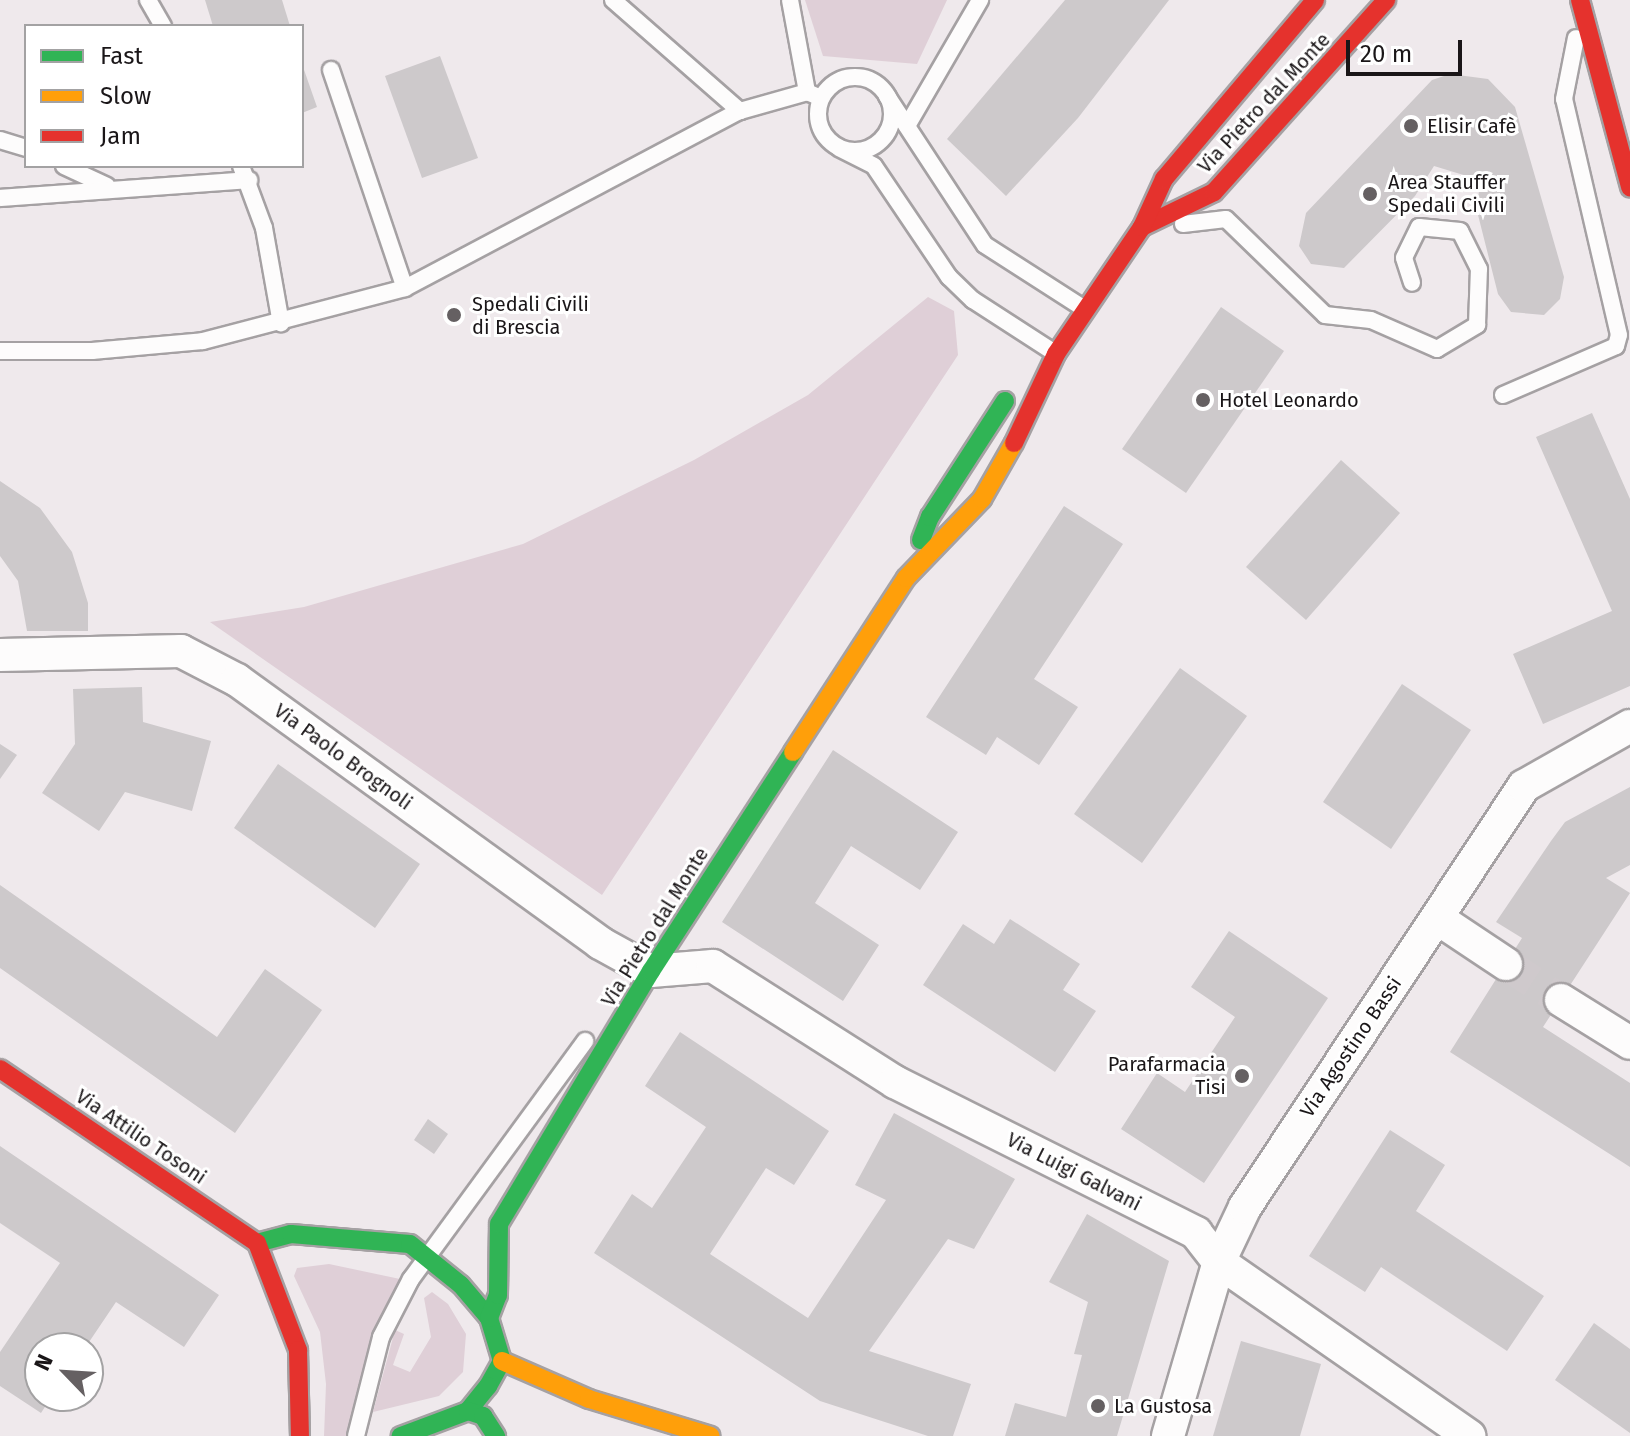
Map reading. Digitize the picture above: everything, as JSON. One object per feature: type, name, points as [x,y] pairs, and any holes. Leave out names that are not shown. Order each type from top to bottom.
[{"type":"street","name":"Via Pietro dal Monte","points":[[489,1318],[498,1295],[499,1224],[651,971],[906,578],[982,499],[1034,409],[1056,354],[1142,227],[1164,179],[1315,0]]},
{"type":"street","points":[[1369,21],[1386,0]]},
{"type":"street","points":[[1369,21],[1399,0]]},
{"type":"street","points":[[1578,3],[1630,187]]},
{"type":"street","name":"Via Pietro dal Monte","points":[[1142,227],[1214,192],[1369,21]]},
{"type":"street","name":"Via Pietro dal Monte","points":[[906,578],[930,517],[1018,381],[1056,354]]},
{"type":"street","name":"Via Paolo Brognoli","points":[[0,655],[181,651],[237,680],[600,943],[651,971]]},
{"type":"street","name":"Via Agostino Bassi","points":[[1168,1436],[1219,1262],[1245,1207],[1524,786],[1630,726]]},
{"type":"street","points":[[1437,918],[1506,964]]},
{"type":"street","name":"Via Luigi Galvani","points":[[651,971],[713,966],[895,1082],[1196,1233],[1219,1262],[1469,1436]]},
{"type":"street","points":[[1561,1000],[1630,1043]]},
{"type":"street","name":"Via Attilio Tosoni","points":[[0,1069],[257,1243]]},
{"type":"street","points":[[300,1436],[303,1404],[298,1350],[257,1243],[291,1234],[410,1244],[489,1318],[502,1361],[589,1399],[711,1436]]},
{"type":"street","points":[[401,1436],[468,1411],[502,1361]]},
{"type":"street","points":[[468,1411],[483,1416],[496,1436]]},
{"type":"lane","points":[[148,0],[162,24]]},
{"type":"lane","points":[[613,0],[740,111]]},
{"type":"lane","points":[[790,0],[818,121],[839,148],[874,166],[949,277],[973,300],[1056,354]]},
{"type":"lane","points":[[907,126],[980,0]]},
{"type":"lane","points":[[1503,395],[1616,346],[1619,335],[1564,99],[1578,3]]},
{"type":"lane","points":[[331,70],[405,288]]},
{"type":"lane","points":[[0,351],[92,351],[203,341],[405,288],[740,111],[814,95],[847,77],[871,80],[887,96],[985,245],[1084,309]]},
{"type":"lane","points":[[839,148],[862,151],[882,140],[892,119],[887,96]]},
{"type":"lane","points":[[0,140],[24,147]]},
{"type":"lane","points":[[68,168],[108,187]]},
{"type":"lane","points":[[0,198],[245,173],[264,228],[281,323]]},
{"type":"lane","points":[[1142,227],[1226,219],[1325,315],[1371,320],[1437,349],[1477,325],[1479,269],[1460,231],[1419,227],[1404,258],[1412,283]]},
{"type":"lane","points":[[356,1436],[381,1337],[426,1256],[470,1204],[619,993],[651,971]]},
{"type":"shaded area","points":[[805,0],[947,0],[917,64],[823,56]]},
{"type":"shaded area","points":[[928,297],[954,311],[958,355],[602,895],[210,622],[304,607],[523,544],[694,460],[808,395]]},
{"type":"shaded area","points":[[329,1264],[400,1279],[371,1335],[347,1436],[324,1436],[326,1384],[320,1332],[294,1276],[297,1268]]},
{"type":"shaded area","points":[[432,1292],[448,1304],[466,1334],[463,1372],[439,1396],[373,1412],[395,1330],[404,1334],[393,1365],[410,1372],[431,1337],[424,1298]]},
{"type":"building","points":[[205,0],[282,0],[289,24],[212,24]]},
{"type":"building","points":[[1065,0],[1169,0],[1078,118],[1006,196],[947,139]]},
{"type":"building","points":[[440,56],[478,158],[422,178],[385,76]]},
{"type":"building","points":[[304,70],[317,107],[304,112]]},
{"type":"building","name":"Area Stauffer Spedali Civili","points":[[1450,74],[1488,79],[1515,107],[1564,277],[1560,299],[1544,315],[1511,312],[1498,294],[1477,211],[1480,180],[1434,166],[1415,196],[1344,268],[1311,264],[1299,246],[1306,213],[1432,80]]},
{"type":"building","name":"Hotel Leonardo","points":[[1221,307],[1284,351],[1186,493],[1122,449]]},
{"type":"building","points":[[1592,413],[1630,499],[1630,686],[1543,724],[1513,654],[1612,611],[1536,437]]},
{"type":"building","points":[[1341,460],[1400,513],[1306,620],[1246,567]]},
{"type":"building","points":[[0,481],[40,508],[72,552],[88,603],[88,631],[27,631],[18,581],[0,556]]},
{"type":"building","points":[[1064,506],[1123,544],[1034,679],[1078,707],[1039,765],[997,737],[986,755],[926,717]]},
{"type":"building","points":[[1180,668],[1247,716],[1142,863],[1074,814]]},
{"type":"building","points":[[1402,684],[1471,730],[1391,849],[1323,802]]},
{"type":"building","points":[[142,687],[143,722],[211,741],[192,811],[125,792],[99,831],[42,793],[75,744],[73,689]]},
{"type":"building","points":[[0,744],[17,755],[0,779]]},
{"type":"building","points":[[833,750],[958,832],[920,890],[851,846],[815,903],[879,945],[843,1001],[722,922]]},
{"type":"building","points":[[278,764],[420,864],[375,928],[234,828]]},
{"type":"building","points":[[1630,787],[1630,865],[1606,878],[1630,893],[1543,1027],[1630,1083],[1630,1167],[1450,1052],[1522,938],[1496,922],[1551,841],[1565,822]]},
{"type":"building","points":[[0,885],[217,1037],[265,969],[322,1010],[235,1133],[0,968]]},
{"type":"building","points":[[1010,919],[1080,964],[1063,990],[1096,1011],[1055,1072],[923,985],[963,924],[994,944]]},
{"type":"building","points":[[1229,931],[1328,998],[1204,1183],[1121,1129],[1157,1073],[1185,1092],[1235,1017],[1191,987]]},
{"type":"building","points":[[680,1032],[829,1131],[794,1185],[766,1168],[710,1254],[808,1318],[886,1200],[855,1185],[894,1113],[1015,1179],[974,1249],[948,1239],[869,1351],[971,1384],[953,1436],[928,1436],[820,1401],[594,1253],[632,1194],[652,1208],[706,1127],[645,1086]]},
{"type":"building","points":[[428,1119],[448,1134],[434,1154],[414,1140]]},
{"type":"building","points":[[1390,1130],[1445,1165],[1416,1211],[1544,1296],[1507,1351],[1381,1267],[1365,1292],[1309,1256]]},
{"type":"building","points":[[0,1146],[219,1295],[184,1347],[116,1302],[96,1332],[24,1332],[24,1402],[0,1386],[0,1352],[60,1263],[0,1223]]},
{"type":"building","points":[[1087,1214],[1169,1261],[1117,1436],[1005,1436],[1015,1403],[1066,1417],[1082,1355],[1074,1354],[1088,1302],[1049,1282]]},
{"type":"building","points":[[1594,1323],[1630,1349],[1630,1433],[1555,1380]]},
{"type":"building","points":[[1241,1341],[1321,1364],[1300,1436],[1213,1436]]},
{"type":"tunnel","points":[[1506,964],[1561,1000]]},
{"type":"traffic: fast","points":[[921,540],[930,517],[1005,401]]},
{"type":"traffic: fast","points":[[489,1318],[498,1295],[499,1224],[651,971],[793,752]]},
{"type":"traffic: fast","points":[[257,1243],[291,1234],[410,1244],[461,1285],[489,1318],[502,1361],[488,1386],[468,1411],[401,1436]]},
{"type":"traffic: fast","points":[[468,1411],[483,1416],[496,1436]]},
{"type":"traffic: slow","points":[[793,752],[906,578],[982,499],[1014,443]]},
{"type":"traffic: slow","points":[[502,1361],[589,1399],[711,1436]]},
{"type":"traffic: jam","points":[[1014,443],[1056,354],[1142,227],[1164,179],[1315,0]]},
{"type":"traffic: jam","points":[[1142,227],[1214,192],[1386,0]]},
{"type":"traffic: jam","points":[[1580,0],[1630,187]]},
{"type":"traffic: jam","points":[[0,1069],[257,1243]]},
{"type":"traffic: jam","points":[[257,1243],[298,1350],[300,1436]]},
{"type":"place","name":"Elisir Cafè","points":[[1411,126]]},
{"type":"place","name":"Area Stauffer Spedali Civili","points":[[1370,194]]},
{"type":"place","name":"Spedali Civili di Brescia","points":[[454,315]]},
{"type":"place","name":"Hotel Leonardo","points":[[1203,400]]},
{"type":"place","name":"Parafarmacia Tisi","points":[[1242,1076]]},
{"type":"place","name":"La Gustosa","points":[[1098,1406]]}]
